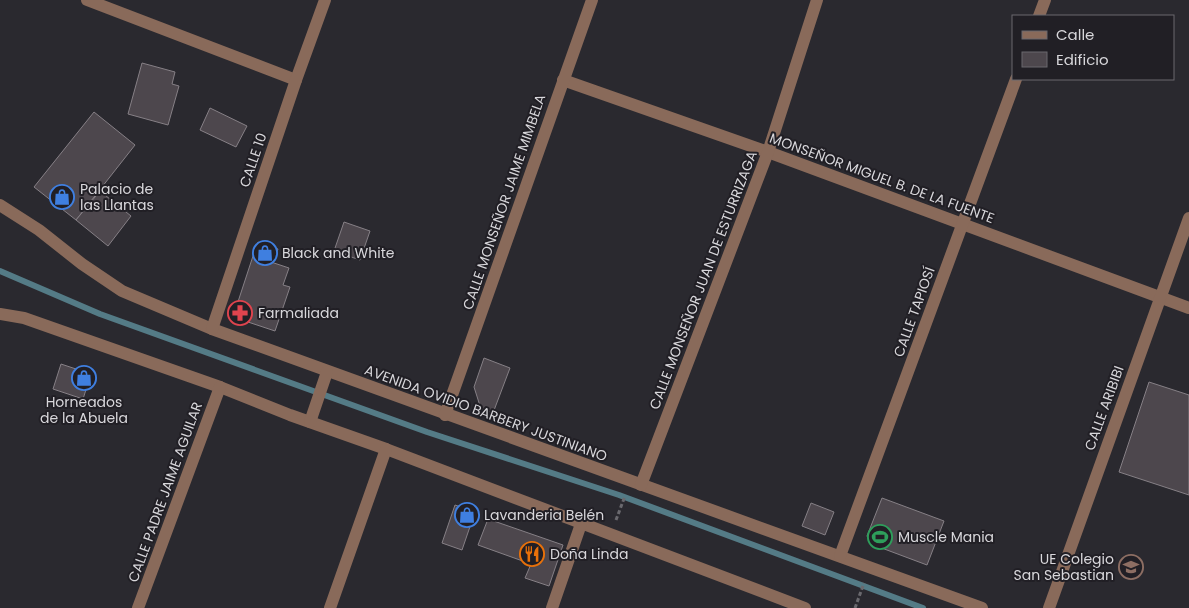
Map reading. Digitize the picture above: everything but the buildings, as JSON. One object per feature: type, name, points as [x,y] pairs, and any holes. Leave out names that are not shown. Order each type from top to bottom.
[{"type":"street","points":[[87,0],[296,80]]},
{"type":"street","name":"CALLE 10","points":[[212,329],[325,0]]},
{"type":"street","name":"CALLE MONSEÑOR JAIME MIMBELA","points":[[445,415],[592,0]]},
{"type":"street","name":"CALLE MONSEÑOR JUAN DE ESTURRIZAGA","points":[[641,485],[768,152],[817,0]]},
{"type":"street","points":[[1039,15],[1045,0]]},
{"type":"street","name":"MONSEÑOR MIGUEL B. DE LA FUENTE","points":[[563,80],[768,152],[1189,308]]},
{"type":"street","name":"CALLE TAPIOSÍ","points":[[840,556],[1016,80]]},
{"type":"street","name":"AVENIDA OVIDIO BARBERY JUSTINIANO","points":[[0,205],[39,230],[82,264],[122,291],[212,329],[326,375],[445,415],[982,608]]},
{"type":"street","name":"CALLE ARIBIBI","points":[[1049,608],[1159,297],[1189,218]]},
{"type":"street","points":[[0,314],[24,318],[311,418],[783,605],[804,608]]},
{"type":"street","points":[[311,418],[326,375]]},
{"type":"street","name":"CALLE PADRE JAIME AGUILAR","points":[[138,608],[220,387]]},
{"type":"street","points":[[330,608],[386,449]]},
{"type":"street","points":[[552,608],[581,524]]},
{"type":"path","points":[[855,608],[866,576]]},
{"type":"waterway","points":[[0,271],[100,314],[427,432],[619,495],[923,608]]},
{"type":"place","name":"Palacio de las Llantas","points":[[62,197]]},
{"type":"place","name":"Black and White","points":[[265,253]]},
{"type":"place","name":"Farmaliada","points":[[240,313]]},
{"type":"place","name":"Horneados de la Abuela","points":[[84,378]]},
{"type":"place","name":"Lavanderia Belén","points":[[467,515]]},
{"type":"place","name":"Muscle Mania","points":[[880,537]]},
{"type":"place","name":"Doña Linda","points":[[532,554]]},
{"type":"place","name":"UE Colegio San Sebastian","points":[[1131,567]]}]
